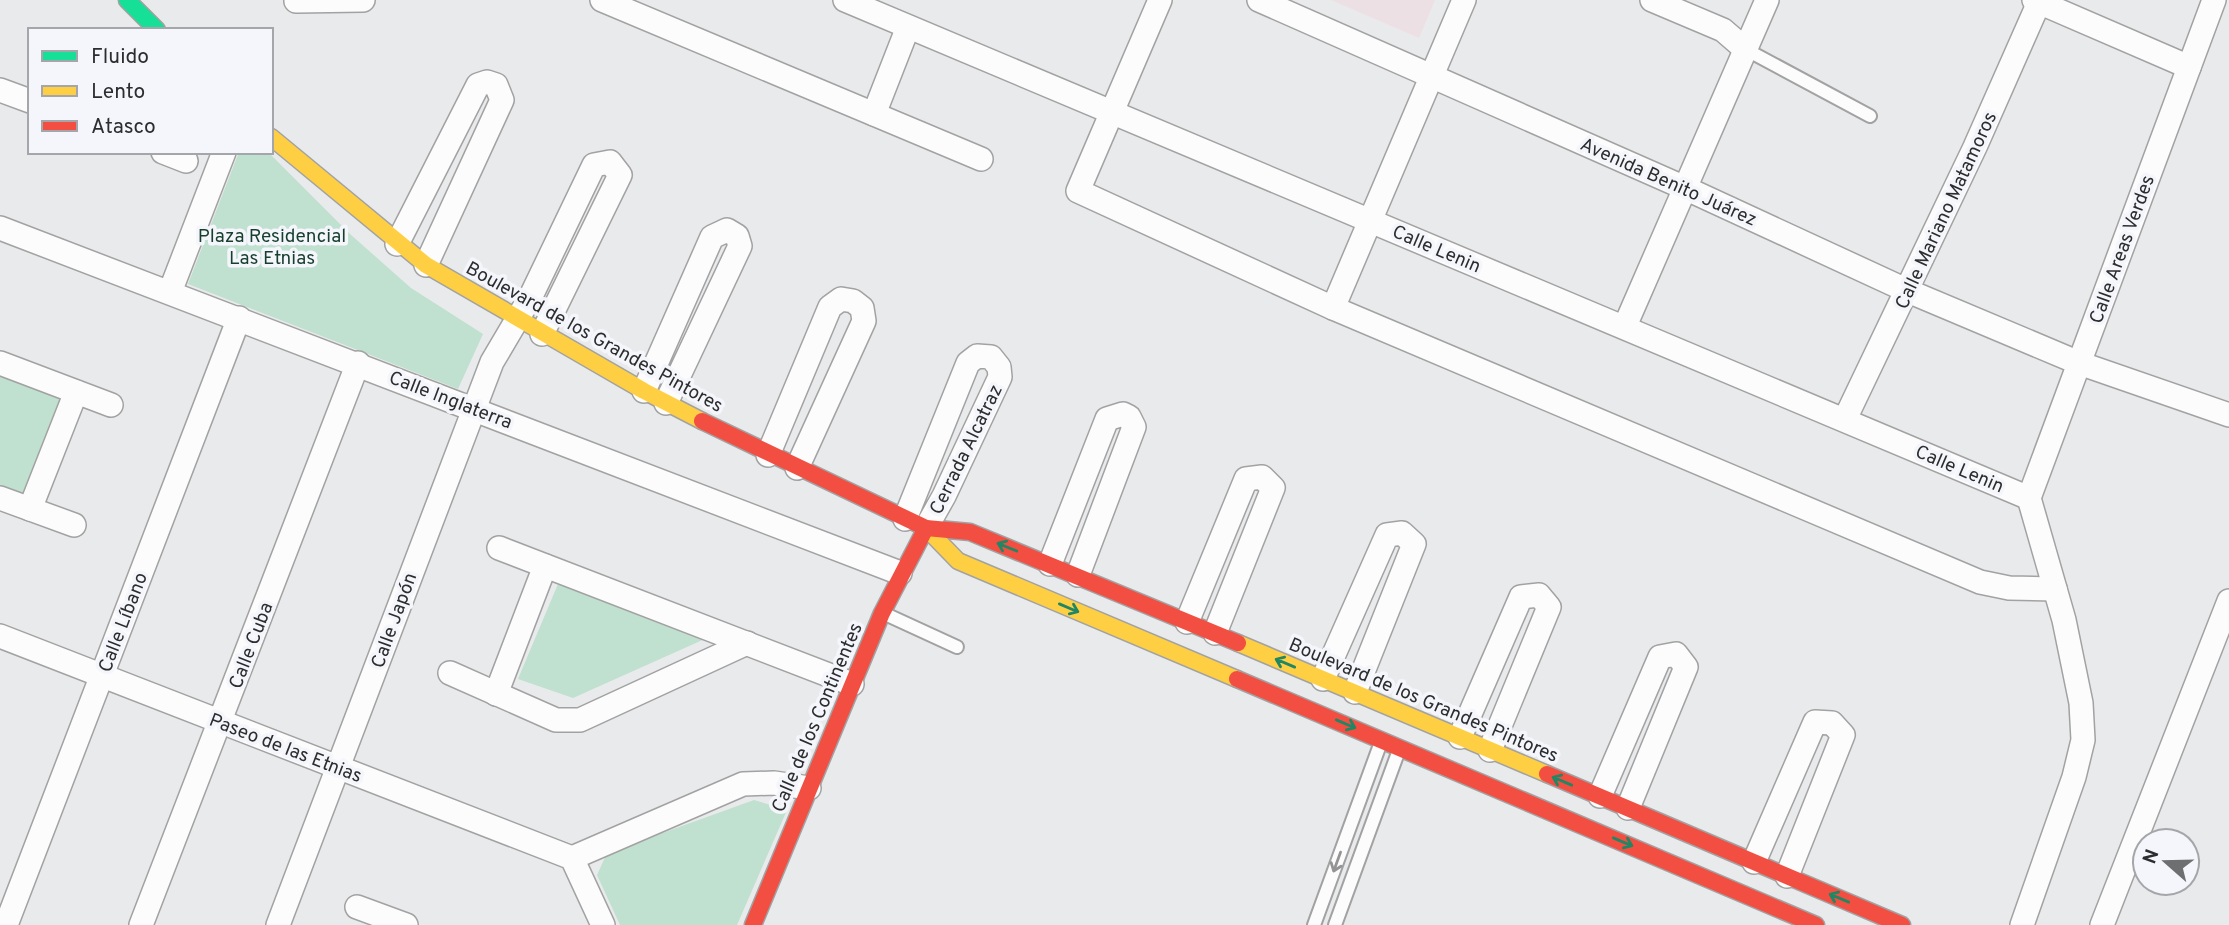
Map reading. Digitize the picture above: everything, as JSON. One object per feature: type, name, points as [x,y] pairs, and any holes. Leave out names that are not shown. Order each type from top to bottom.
[{"type":"street","points":[[127,0],[155,28]]},
{"type":"street","points":[[296,1],[363,0]]},
{"type":"street","points":[[602,0],[981,159]]},
{"type":"street","points":[[1160,0],[1079,191],[1333,308],[1980,582],[2009,588],[2055,589]]},
{"type":"street","name":"Avenida Benito Juárez","points":[[1259,0],[1685,188],[1908,291],[2079,363],[2229,415]]},
{"type":"street","points":[[1333,308],[1464,0]]},
{"type":"street","points":[[1652,0],[1723,30],[1745,49]]},
{"type":"street","points":[[1625,326],[1767,0]]},
{"type":"street","name":"Calle Areas Verdes","points":[[2029,498],[2214,0]]},
{"type":"street","name":"Calle Lenin","points":[[849,1],[1111,114],[1625,326],[2029,498]]},
{"type":"street","points":[[2038,1],[2189,66]]},
{"type":"street","name":"Calle Mariano Matamoros","points":[[1845,419],[1908,291],[2038,1]]},
{"type":"street","points":[[874,114],[908,27]]},
{"type":"street","points":[[397,244],[478,85],[486,82],[496,85],[502,100],[426,265]]},
{"type":"street","points":[[0,90],[28,100]]},
{"type":"street","name":"Boulevard de los Grandes Pintores","points":[[273,139],[397,244],[426,265],[666,403],[768,455],[916,524],[958,561],[1388,724],[1816,925]]},
{"type":"street","points":[[168,154],[186,161]]},
{"type":"street","points":[[170,292],[223,154]]},
{"type":"street","name":"Calle Japón","points":[[278,925],[492,362],[531,296],[594,165],[601,161],[610,162],[620,175],[542,334]]},
{"type":"street","name":"Calle Inglaterra","points":[[0,228],[473,407],[900,573]]},
{"type":"street","points":[[644,391],[712,237],[727,230],[737,236],[740,246],[666,403]]},
{"type":"street","points":[[768,455],[830,307],[841,299],[853,302],[862,308],[864,321],[797,468]]},
{"type":"street","name":"Calle Líbano","points":[[6,925],[239,318]]},
{"type":"street","name":"Cerrada Alcatraz","points":[[977,356],[991,357],[999,367],[1000,377],[944,496],[916,524],[968,363],[977,356]]},
{"type":"street","points":[[0,363],[111,405]]},
{"type":"street","name":"Calle Cuba","points":[[141,925],[358,363]]},
{"type":"street","points":[[30,509],[76,392]]},
{"type":"street","points":[[1050,564],[1107,419],[1123,414],[1129,417],[1134,427],[1078,575]]},
{"type":"street","points":[[1187,622],[1246,479],[1262,477],[1273,488],[1215,633]]},
{"type":"street","points":[[0,498],[74,524]]},
{"type":"street","points":[[2022,925],[2074,777],[2083,740],[2081,703],[2055,589],[2029,498]]},
{"type":"street","name":"Boulevard de los Grandes Pintores","points":[[916,524],[970,532],[1215,633],[1327,671],[1358,684],[1388,724],[1406,732],[1460,737],[1902,925]]},
{"type":"street","name":"Calle de los Continentes","points":[[753,925],[900,573],[916,524]]},
{"type":"street","points":[[1327,671],[1387,535],[1402,533],[1414,544],[1358,684]]},
{"type":"street","points":[[499,548],[852,684]]},
{"type":"street","points":[[496,694],[545,566]]},
{"type":"street","points":[[1460,737],[1521,597],[1539,595],[1549,607],[1490,750]]},
{"type":"street","points":[[2102,925],[2229,601]]},
{"type":"street","name":"Paseo de las Etnias","points":[[0,636],[572,858]]},
{"type":"street","points":[[450,673],[556,720],[580,720],[747,643]]},
{"type":"street","points":[[1600,796],[1660,657],[1676,654],[1686,667],[1628,808]]},
{"type":"street","points":[[1754,862],[1815,722],[1832,723],[1843,735],[1787,876]]},
{"type":"street","points":[[603,925],[572,858],[743,784],[774,783],[810,788]]},
{"type":"street","points":[[357,907],[406,925]]},
{"type":"lane","points":[[1745,49],[1870,116]]},
{"type":"lane","points":[[883,613],[957,647]]},
{"type":"lane","points":[[1314,925],[1388,724]]},
{"type":"lane","points":[[1335,925],[1406,732]]},
{"type":"shaded area","points":[[1331,0],[1435,0],[1419,38]]},
{"type":"green space","name":"Plaza Residencial Las Etnias","points":[[238,154],[270,154],[350,234],[411,288],[483,334],[458,389],[188,284]]},
{"type":"green space","points":[[0,370],[69,395],[26,501],[0,490]]},
{"type":"green space","points":[[558,584],[707,638],[573,698],[518,679]]},
{"type":"green space","points":[[754,800],[787,810],[737,925],[620,925],[597,875],[607,853]]},
{"type":"traffic: fast","points":[[127,0],[155,28]]},
{"type":"traffic: slow","points":[[273,139],[426,265],[644,391],[702,421]]},
{"type":"traffic: slow","points":[[926,528],[958,561],[1237,679]]},
{"type":"traffic: slow","points":[[1238,643],[1547,774]]},
{"type":"traffic: jam","points":[[702,421],[926,528],[970,532],[1238,643]]},
{"type":"traffic: jam","points":[[753,925],[882,613],[926,528]]},
{"type":"traffic: jam","points":[[1237,679],[1816,925]]},
{"type":"traffic: jam","points":[[1547,774],[1902,925]]}]
